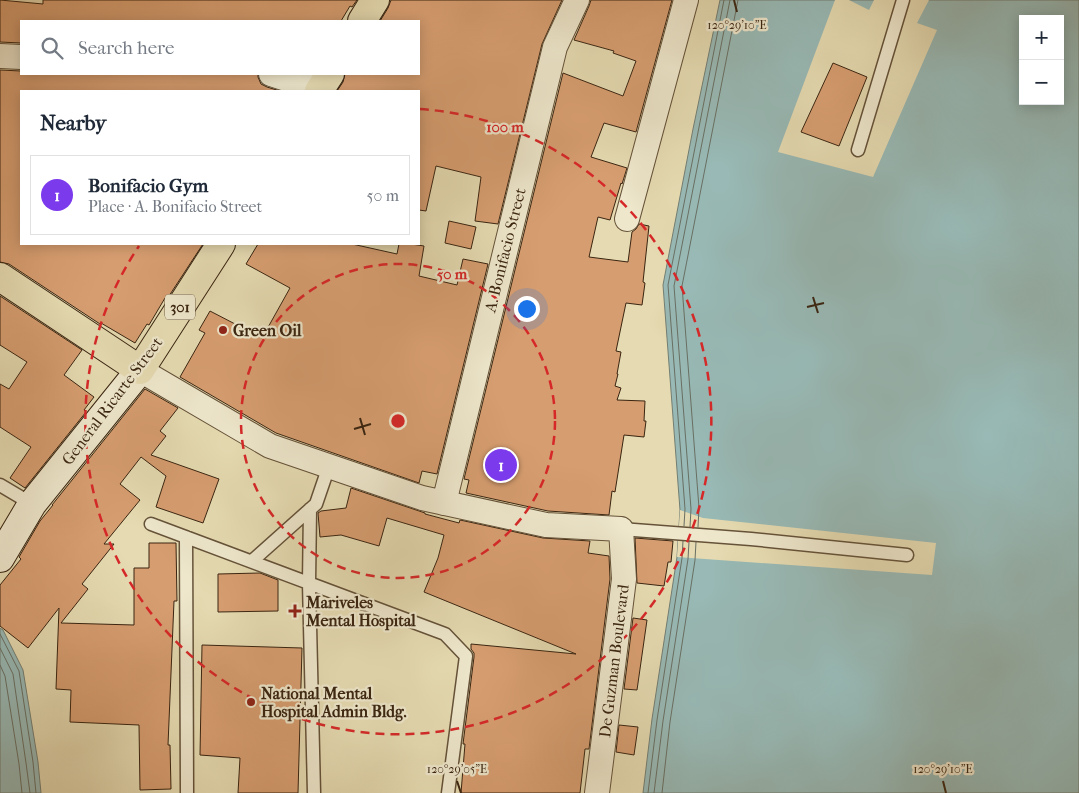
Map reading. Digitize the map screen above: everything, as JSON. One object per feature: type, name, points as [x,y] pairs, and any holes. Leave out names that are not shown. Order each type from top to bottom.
[{"type":"main road","points":[[363,20],[375,0]]},
{"type":"main road","name":"General Ricarte Street","points":[[0,558],[32,504],[140,370],[220,245]]},
{"type":"main road","points":[[0,277],[140,370]]},
{"type":"street","name":"A. Bonifacio Street","points":[[444,503],[555,47],[577,0]]},
{"type":"street","points":[[627,219],[686,0]]},
{"type":"street","points":[[0,56],[20,57]]},
{"type":"street","points":[[277,75],[323,85]]},
{"type":"street","points":[[140,370],[270,446],[422,498],[546,525],[621,529]]},
{"type":"street","name":"De Guzman Boulevard","points":[[596,793],[624,579],[621,529]]},
{"type":"lane","points":[[858,150],[902,0]]},
{"type":"lane","points":[[252,562],[316,504],[329,466]]},
{"type":"lane","points":[[0,485],[32,504]]},
{"type":"lane","points":[[310,509],[309,583],[314,793]]},
{"type":"lane","points":[[151,524],[445,634],[466,656],[448,793]]},
{"type":"lane","points":[[621,529],[760,539],[907,555]]},
{"type":"lane","points":[[186,537],[187,793]]},
{"type":"water","points":[[720,0],[1079,0],[1079,793],[643,793],[652,719],[677,557],[680,510],[663,285]]},
{"type":"water","points":[[0,628],[3,630],[23,670],[38,762],[41,793],[0,793]]},
{"type":"pier","points":[[835,0],[849,0],[869,10],[874,0],[929,0],[917,23],[937,30],[873,177],[778,152]]},
{"type":"pier","points":[[680,510],[703,518],[936,543],[932,575],[677,557]]},
{"type":"building","points":[[0,0],[43,4],[43,0],[357,0],[352,7],[350,6],[342,20],[20,20],[20,43],[0,42]]},
{"type":"building","points":[[391,0],[562,0],[542,44],[498,224],[475,221],[481,177],[436,166],[426,211],[420,210],[420,90],[338,90],[345,75],[420,75],[420,20],[381,20]]},
{"type":"building","points":[[591,0],[672,0],[636,132],[604,123],[591,157],[627,168],[610,220],[598,217],[589,257],[628,262],[632,232],[639,224],[649,226],[642,305],[626,303],[616,351],[621,352],[615,386],[621,388],[617,400],[645,401],[644,421],[646,421],[644,437],[624,435],[615,492],[612,491],[609,515],[548,511],[466,493],[469,480],[464,479],[563,73],[623,96],[636,61],[613,53],[614,51],[574,40]]},
{"type":"building","points":[[833,63],[867,77],[839,146],[801,132]]},
{"type":"building","points":[[0,70],[20,71],[20,75],[258,75],[261,84],[277,90],[20,90],[20,245],[202,245],[135,343],[100,324],[9,264],[0,262]]},
{"type":"building","points":[[449,221],[476,227],[471,249],[445,243]]},
{"type":"building","points":[[257,245],[356,245],[397,254],[399,245],[418,245],[424,246],[419,276],[457,285],[463,259],[488,264],[437,474],[422,471],[419,483],[276,433],[180,377],[205,333],[199,330],[210,311],[262,338],[290,288],[246,264]]},
{"type":"building","points":[[0,296],[82,350],[64,375],[94,397],[84,410],[86,412],[25,488],[10,478],[31,447],[0,427],[0,384],[9,389],[27,362],[0,345]]},
{"type":"building","points":[[145,389],[178,408],[160,431],[166,436],[151,455],[219,479],[203,523],[156,507],[166,476],[141,457],[120,484],[140,500],[104,544],[114,544],[82,584],[88,589],[61,623],[134,625],[134,568],[149,568],[149,543],[176,543],[177,601],[174,601],[168,745],[170,745],[171,789],[140,790],[139,725],[70,722],[71,690],[56,689],[59,608],[28,648],[0,626],[0,585],[21,559],[19,557],[40,521]]},
{"type":"building","points":[[351,488],[425,514],[459,523],[460,520],[543,538],[590,541],[588,553],[609,556],[610,579],[589,749],[585,749],[580,793],[461,793],[465,744],[463,744],[474,657],[471,644],[576,654],[424,592],[438,558],[444,535],[387,518],[379,546],[341,535],[320,537],[318,513],[346,508]]},
{"type":"building","points":[[635,538],[673,541],[671,562],[668,562],[664,586],[637,583]]},
{"type":"building","points":[[260,573],[278,580],[278,611],[218,612],[218,574]]},
{"type":"building","points":[[633,618],[647,620],[637,690],[624,689]]},
{"type":"building","name":"National Mental Hospital Admin Bldg.","points":[[202,645],[302,648],[298,793],[238,793],[240,758],[200,755]]},
{"type":"building","points":[[619,725],[638,727],[634,755],[616,752]]},
{"type":"place","name":"Green Oil","points":[[223,330]]},
{"type":"place","name":"Bonifacio Gym","points":[[501,465]]},
{"type":"place","name":"Mariveles Mental Hospital","points":[[295,611]]},
{"type":"place","name":"National Mental Hospital Admin Bldg.","points":[[251,702]]}]
